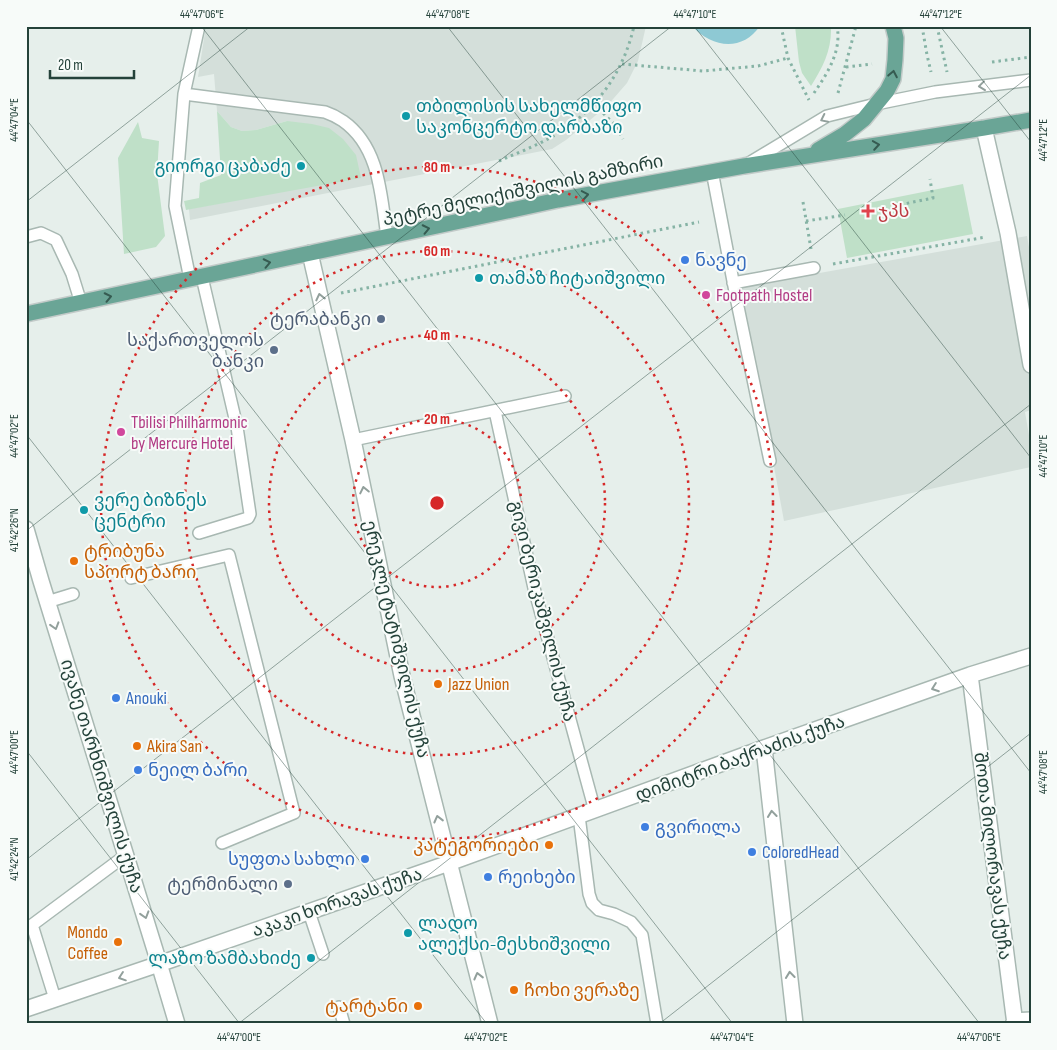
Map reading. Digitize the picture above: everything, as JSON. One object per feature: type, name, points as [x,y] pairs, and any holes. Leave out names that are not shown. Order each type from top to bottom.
[{"type":"main road","points":[[810,155],[845,134],[864,119],[887,91],[893,79],[896,38],[893,26]]},
{"type":"main road","name":"პეტრე მელიქიშვილის გამზირი","points":[[26,314],[558,200],[712,171],[1031,120]]},
{"type":"street","points":[[984,128],[1008,233],[1031,365]]},
{"type":"street","name":"ერეკლე ტატიშვილის ქუჩა","points":[[310,253],[353,440],[402,676],[490,1024]]},
{"type":"street","name":"ივანე თარხნიშვილის ქუჩა","points":[[26,529],[34,582],[47,602],[126,855],[176,1024]]},
{"type":"street","name":"დიმიტრი ბაქრაძის ქუჩა","points":[[449,863],[764,748],[970,675],[1031,656]]},
{"type":"street","name":"შოთა მილორავას ქუჩა","points":[[970,675],[1014,1022],[1031,1020]]},
{"type":"street","points":[[764,748],[796,1024]]},
{"type":"street","name":"აკაკი ხორავას ქუჩა","points":[[26,1009],[449,863]]},
{"type":"lane","points":[[198,26],[184,94],[176,206],[178,226],[196,278],[237,427],[250,514],[248,518],[199,534]]},
{"type":"lane","points":[[744,166],[826,116],[935,92],[1031,80]]},
{"type":"lane","points":[[184,94],[325,112],[343,120],[357,134],[368,150],[377,175],[387,237]]},
{"type":"lane","points":[[712,171],[770,461]]},
{"type":"lane","points":[[26,237],[41,233],[56,240],[72,274],[81,303]]},
{"type":"lane","points":[[733,283],[814,268]]},
{"type":"lane","points":[[353,440],[565,396]]},
{"type":"lane","name":"გივი ბერიკაშვილის ქუჩა","points":[[495,411],[534,588],[595,811]]},
{"type":"lane","points":[[131,578],[229,555],[294,813],[222,843]]},
{"type":"lane","points":[[47,602],[73,594]]},
{"type":"lane","points":[[579,816],[589,894],[592,904],[599,910],[614,914],[630,922],[642,935],[657,1024]]},
{"type":"lane","points":[[55,1000],[32,925],[126,855]]},
{"type":"lane","points":[[309,912],[323,954]]},
{"type":"lane","points":[[339,1007],[344,1024]]},
{"type":"path","points":[[499,161],[549,139],[574,122],[594,104],[610,84],[622,64],[634,26]]},
{"type":"path","points":[[781,26],[788,58],[809,100]]},
{"type":"path","points":[[814,93],[827,74],[835,53],[837,26]]},
{"type":"path","points":[[826,116],[835,101],[840,87],[856,26]]},
{"type":"path","points":[[937,26],[951,90]]},
{"type":"path","points":[[622,64],[703,70],[758,66],[788,58]]},
{"type":"path","points":[[594,104],[616,126],[624,139]]},
{"type":"path","points":[[894,206],[934,198],[930,180]]},
{"type":"path","points":[[803,202],[814,268],[1008,233]]},
{"type":"path","points":[[806,222],[845,215]]},
{"type":"path","points":[[341,293],[699,222]]},
{"type":"shaded area","name":"თბილისის სახელმწიფო საკონცერტო დარბაზი","points":[[206,26],[646,26],[638,61],[627,83],[607,106],[566,140],[552,149],[190,220],[189,209],[360,177],[287,121],[256,130],[242,131],[231,127],[217,111],[214,74],[198,77]]},
{"type":"shaded area","points":[[1027,236],[1031,258],[1031,410],[1025,412],[1031,447],[1031,467],[784,521],[741,287]]},
{"type":"green space","points":[[795,26],[831,26],[830,43],[826,58],[811,86],[802,73],[799,62]]},
{"type":"green space","points":[[217,111],[231,127],[242,131],[256,130],[287,121],[329,128],[343,139],[356,155],[361,178],[186,210],[184,201],[199,198],[200,183],[221,175]]},
{"type":"green space","points":[[138,122],[142,138],[159,141],[157,174],[165,236],[156,247],[124,254],[118,158]]},
{"type":"green space","points":[[963,184],[973,234],[847,258],[838,209]]},
{"type":"water","points":[[692,26],[760,26],[745,40],[727,44],[709,39]]},
{"type":"place","name":"თბილისის სახელმწიფო საკონცერტო დარბაზი","points":[[406,116]]},
{"type":"place","name":"გიორგი ცაბაძე","points":[[301,166]]},
{"type":"place","name":"ჯპს","points":[[868,211]]},
{"type":"place","name":"ნავნე","points":[[685,260]]},
{"type":"place","name":"თამაზ ჩიტაიშვილი","points":[[479,278]]},
{"type":"place","name":"Footpath Hostel","points":[[706,295]]},
{"type":"place","name":"ტერაბანკი","points":[[381,319]]},
{"type":"place","name":"საქართველოს ბანკი","points":[[274,350]]},
{"type":"place","name":"Tbilisi Philharmonic by Mercure Hotel","points":[[121,432]]},
{"type":"place","name":"ვერე ბიზნეს ცენტრი","points":[[84,510]]},
{"type":"place","name":"ტრიბუნა სპორტ ბარი","points":[[74,561]]},
{"type":"place","name":"Jazz Union","points":[[438,684]]},
{"type":"place","name":"Anouki","points":[[116,698]]},
{"type":"place","name":"Akira San","points":[[137,746]]},
{"type":"place","name":"ნეილ ბარი","points":[[138,770]]},
{"type":"place","name":"გვირილა","points":[[645,827]]},
{"type":"place","name":"კატეგორიები","points":[[549,845]]},
{"type":"place","name":"ColoredHead","points":[[752,852]]},
{"type":"place","name":"სუფთა სახლი","points":[[365,859]]},
{"type":"place","name":"რეიხები","points":[[488,877]]},
{"type":"place","name":"ტერმინალი","points":[[288,884]]},
{"type":"place","name":"ლადო ალექსი-მესხიშვილი","points":[[408,933]]},
{"type":"place","name":"Mondo Coffee","points":[[118,942]]},
{"type":"place","name":"ლაზო ზამბახიძე","points":[[311,958]]},
{"type":"place","name":"ჩოხი ვერაზე","points":[[514,990]]},
{"type":"place","name":"ტარტანი","points":[[418,1006]]}]
